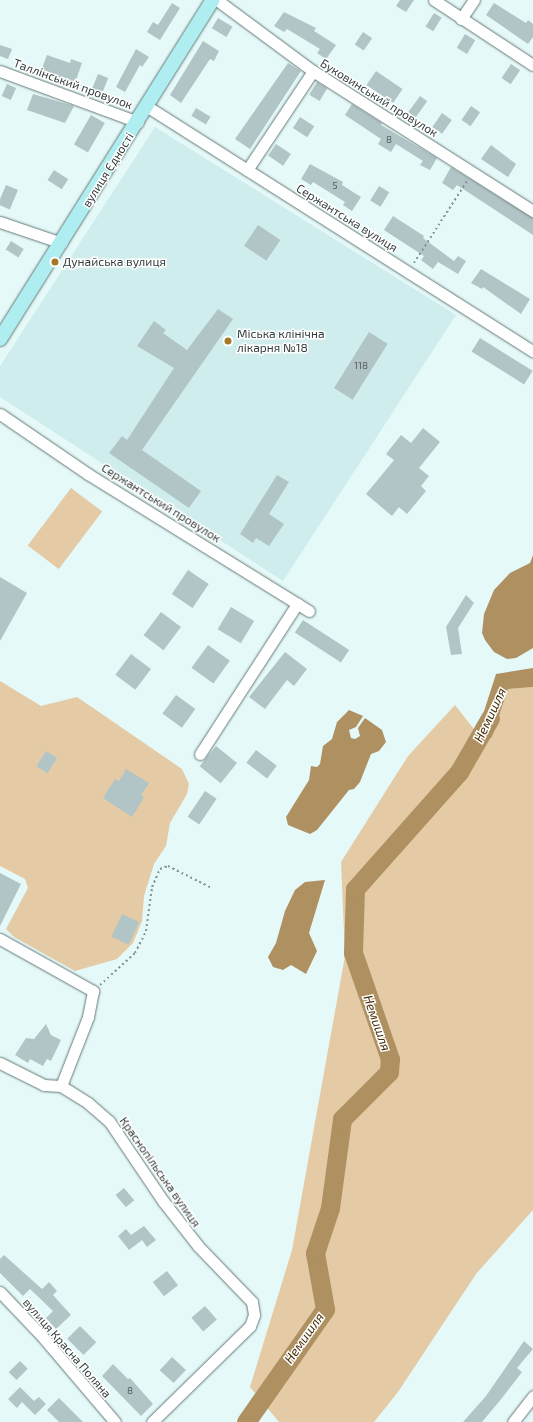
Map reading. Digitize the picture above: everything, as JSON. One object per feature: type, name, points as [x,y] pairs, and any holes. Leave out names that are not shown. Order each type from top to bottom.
[{"type":"main road","name":"вулиця Єдності","points":[[0,339],[148,107],[213,0]]},
{"type":"street","name":"Буковинський провулок","points":[[217,0],[313,71],[533,211]]},
{"type":"street","points":[[434,0],[533,65]]},
{"type":"street","points":[[461,19],[474,0]]},
{"type":"street","name":"Таллінський провулок","points":[[0,71],[138,122]]},
{"type":"street","points":[[247,170],[313,71]]},
{"type":"street","name":"Сержантська вулиця","points":[[148,107],[533,351]]},
{"type":"street","points":[[0,222],[62,243]]},
{"type":"street","name":"Сержантський провулок","points":[[0,414],[88,474],[309,611]]},
{"type":"street","points":[[200,754],[298,604]]},
{"type":"street","points":[[0,939],[93,991],[88,1017],[62,1086],[44,1085],[0,1063]]},
{"type":"street","name":"Краснопільська вулиця","points":[[62,1086],[88,1103],[109,1121],[163,1201],[198,1246],[252,1302],[254,1315],[250,1326],[152,1422]]},
{"type":"street","name":"вулиця Красна Поляна","points":[[0,1292],[41,1335],[114,1422]]},
{"type":"street","points":[[513,1422],[531,1403]]},
{"type":"path","points":[[408,272],[472,172]]},
{"type":"path","points":[[93,991],[135,952],[146,931],[152,887],[160,869],[168,866],[210,887]]},
{"type":"shaded area","name":"Міська клінічна лікарня №18","points":[[155,127],[456,315],[283,581],[0,397],[0,366]]},
{"type":"shaded area","points":[[71,488],[102,511],[59,569],[28,546]]},
{"type":"shaded area","points":[[0,681],[41,706],[77,697],[182,769],[189,784],[187,794],[170,823],[166,846],[154,864],[144,896],[142,921],[133,943],[117,959],[75,971],[14,937],[6,929],[28,888],[25,879],[0,866]]},
{"type":"shaded area","points":[[533,687],[533,1210],[476,1274],[398,1392],[374,1422],[279,1422],[250,1387],[292,1250],[345,956],[341,862],[408,756],[455,705],[477,733],[480,746],[492,737],[508,689]]},
{"type":"water","points":[[533,555],[533,648],[516,658],[507,659],[494,652],[485,640],[482,633],[484,614],[494,590],[510,573],[530,563]]},
{"type":"water","points":[[533,668],[533,687],[508,689],[492,737],[480,746],[477,733],[496,674]]},
{"type":"water","points":[[349,710],[363,716],[356,727],[349,730],[351,738],[355,739],[360,736],[358,728],[365,718],[382,730],[386,742],[379,751],[371,754],[360,782],[354,789],[349,790],[317,830],[310,834],[288,825],[286,817],[309,780],[311,766],[317,767],[320,764],[323,746],[332,739],[337,722]]},
{"type":"water","points":[[325,880],[309,933],[317,951],[306,974],[291,965],[283,970],[273,967],[268,957],[276,943],[285,911],[295,890],[305,882]]},
{"type":"building","points":[[400,0],[414,0],[406,12],[396,6]]},
{"type":"building","points":[[172,3],[180,8],[160,40],[147,32],[153,22],[158,25]]},
{"type":"building","points":[[494,3],[526,23],[528,20],[533,24],[533,37],[528,44],[486,15]]},
{"type":"building","points":[[284,12],[316,28],[314,31],[336,45],[326,59],[317,53],[320,49],[287,29],[284,32],[274,26]]},
{"type":"building","points":[[434,13],[442,18],[433,31],[426,27]]},
{"type":"building","points":[[218,18],[233,27],[226,37],[212,28]]},
{"type":"building","points":[[363,32],[372,38],[364,51],[355,44]]},
{"type":"building","points":[[465,34],[475,40],[467,54],[457,48]]},
{"type":"building","points":[[203,41],[219,51],[214,61],[210,59],[181,103],[170,95]]},
{"type":"building","points":[[0,45],[12,49],[8,59],[0,56]]},
{"type":"building","points":[[136,49],[149,57],[142,67],[140,65],[125,92],[116,87]]},
{"type":"building","points":[[47,55],[70,63],[71,59],[82,63],[75,83],[41,71]]},
{"type":"building","points":[[288,63],[301,71],[250,149],[235,139]]},
{"type":"building","points":[[511,64],[520,70],[511,84],[501,78]]},
{"type":"building","points":[[376,71],[403,89],[393,103],[366,85]]},
{"type":"building","points":[[98,74],[108,78],[102,94],[92,90]]},
{"type":"building","points":[[317,82],[327,88],[320,101],[309,95]]},
{"type":"building","points":[[7,84],[16,88],[11,100],[2,96]]},
{"type":"building","points":[[33,94],[74,106],[65,123],[27,110]]},
{"type":"building","points":[[420,96],[427,101],[416,117],[408,112]]},
{"type":"building","points":[[352,104],[382,123],[381,125],[437,158],[430,170],[420,165],[423,161],[396,144],[391,152],[378,144],[381,139],[345,115]]},
{"type":"building","points":[[471,106],[480,112],[471,126],[461,120]]},
{"type":"building","points":[[196,108],[211,117],[206,124],[191,116]]},
{"type":"building","points":[[442,113],[452,120],[442,134],[432,127]]},
{"type":"building","points":[[91,115],[105,123],[88,152],[74,144]]},
{"type":"building","points":[[300,117],[314,126],[307,137],[293,128]]},
{"type":"building","points":[[276,144],[291,154],[283,166],[268,156]]},
{"type":"building","points":[[491,145],[516,164],[508,177],[481,159]]},
{"type":"building","points":[[310,164],[343,182],[342,185],[361,197],[352,211],[343,205],[345,202],[313,182],[311,185],[301,179]]},
{"type":"building","points":[[451,167],[533,218],[533,235],[457,185],[453,190],[442,183]]},
{"type":"building","points":[[54,170],[68,179],[62,189],[47,180]]},
{"type":"building","points":[[6,185],[18,190],[10,209],[0,205],[0,199]]},
{"type":"building","points":[[379,186],[389,192],[381,207],[370,201]]},
{"type":"building","points":[[393,216],[424,236],[423,238],[454,261],[458,256],[466,261],[458,274],[438,262],[433,269],[421,260],[424,256],[384,230]]},
{"type":"building","points":[[258,225],[280,240],[266,261],[244,246]]},
{"type":"building","points":[[11,241],[24,249],[18,257],[6,249]]},
{"type":"building","points":[[481,269],[530,299],[521,314],[483,287],[482,289],[471,283]]},
{"type":"building","points":[[218,309],[233,319],[142,450],[201,491],[189,508],[109,453],[122,436],[127,440],[174,368],[137,346],[154,321],[166,330],[163,333],[187,350]]},
{"type":"building","points":[[369,332],[388,344],[353,400],[334,388]]},
{"type":"building","points":[[480,338],[533,371],[524,384],[472,352]]},
{"type":"building","points":[[423,428],[440,442],[419,468],[429,476],[421,486],[426,491],[407,514],[399,507],[392,516],[366,494],[394,460],[386,454],[401,435],[411,443]]},
{"type":"building","points":[[277,475],[289,482],[269,514],[284,524],[269,546],[256,538],[253,543],[240,534]]},
{"type":"building","points":[[188,570],[209,584],[193,608],[172,594]]},
{"type":"building","points":[[0,577],[27,593],[0,641]]},
{"type":"building","points":[[466,595],[474,603],[458,628],[462,654],[451,655],[446,627]]},
{"type":"building","points":[[231,607],[254,621],[241,643],[218,629]]},
{"type":"building","points":[[161,612],[181,627],[164,650],[144,635]]},
{"type":"building","points":[[303,620],[349,650],[341,663],[295,633]]},
{"type":"building","points":[[208,645],[230,661],[213,684],[192,668]]},
{"type":"building","points":[[285,652],[307,669],[294,686],[287,680],[265,709],[249,697]]},
{"type":"building","points":[[131,654],[151,669],[135,690],[115,675]]},
{"type":"building","points":[[176,695],[195,709],[182,728],[162,714]]},
{"type":"building","points":[[216,746],[237,763],[221,783],[200,766]]},
{"type":"building","points":[[256,750],[277,766],[267,778],[246,763]]},
{"type":"building","points":[[46,751],[57,758],[47,773],[36,766]]},
{"type":"building","points":[[126,769],[149,783],[141,795],[144,797],[132,817],[103,798],[115,779],[119,781]]},
{"type":"building","points":[[205,791],[217,799],[199,825],[188,817]]},
{"type":"building","points":[[0,873],[21,884],[0,926]]},
{"type":"building","points":[[122,914],[139,922],[129,945],[111,937]]},
{"type":"building","points":[[46,1024],[51,1035],[61,1040],[51,1061],[47,1059],[43,1066],[30,1059],[28,1063],[15,1055],[26,1038],[34,1039]]},
{"type":"building","points":[[124,1188],[134,1200],[126,1207],[116,1195]]},
{"type":"building","points":[[144,1226],[156,1240],[147,1247],[142,1240],[129,1250],[118,1236],[126,1229],[131,1235]]},
{"type":"building","points":[[4,1255],[42,1289],[49,1282],[57,1291],[53,1295],[71,1315],[56,1329],[46,1318],[53,1311],[30,1289],[23,1296],[0,1273],[0,1259]]},
{"type":"building","points":[[167,1271],[178,1285],[164,1296],[153,1282]]},
{"type":"building","points":[[205,1306],[217,1320],[203,1331],[191,1318]]},
{"type":"building","points":[[80,1326],[96,1342],[84,1355],[67,1339]]},
{"type":"building","points":[[524,1341],[533,1349],[517,1368],[522,1372],[482,1422],[463,1422],[486,1396]]},
{"type":"building","points":[[172,1357],[186,1370],[174,1383],[160,1370]]},
{"type":"building","points":[[20,1361],[28,1369],[16,1380],[9,1372]]},
{"type":"building","points":[[113,1364],[128,1379],[130,1378],[153,1404],[141,1416],[102,1376]]},
{"type":"building","points":[[20,1387],[34,1401],[39,1397],[46,1404],[35,1415],[22,1402],[17,1408],[8,1399]]},
{"type":"building","points":[[59,1398],[83,1422],[59,1422],[47,1410]]},
{"type":"waterway","name":"Немишля","points":[[246,1422],[325,1309],[315,1253],[330,1208],[342,1119],[389,1072],[390,1059],[353,953],[355,889],[459,772],[490,718]]},
{"type":"place","name":"Дунайська вулиця","points":[[55,262]]},
{"type":"place","name":"Міська клінічна лікарня №18","points":[[228,341]]}]
